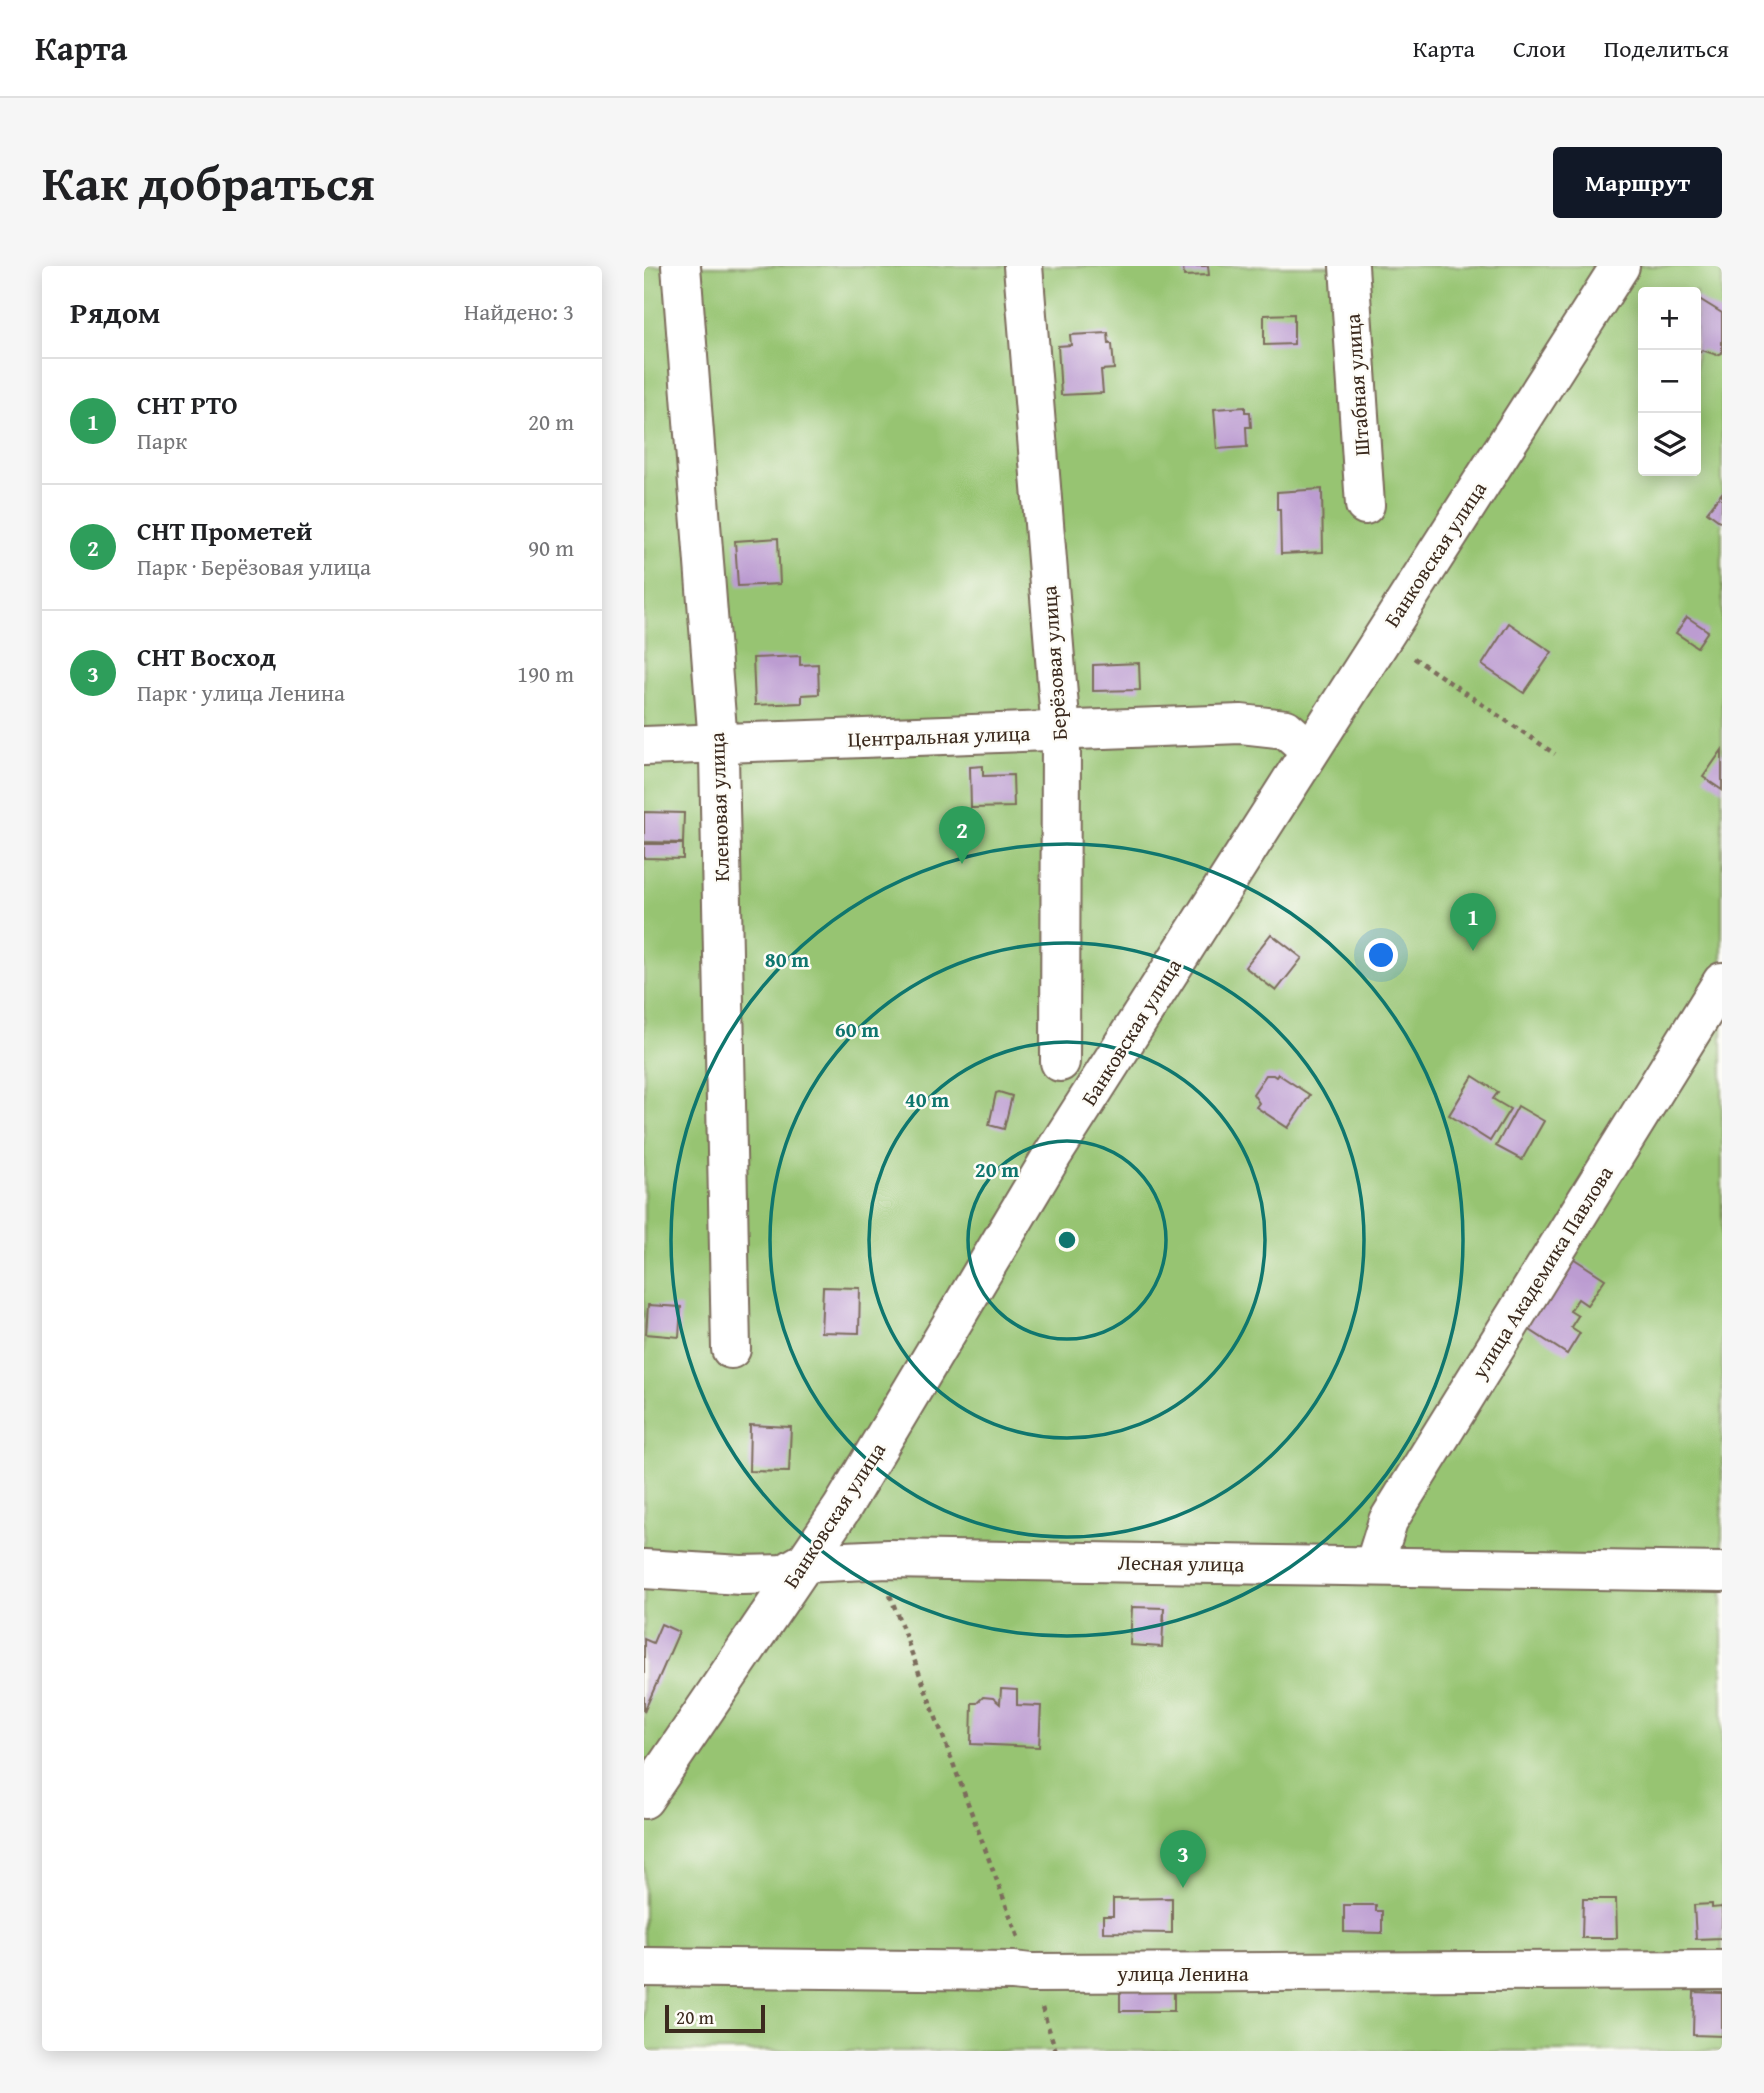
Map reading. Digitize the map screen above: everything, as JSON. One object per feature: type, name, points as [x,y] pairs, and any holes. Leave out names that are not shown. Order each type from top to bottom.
[{"type":"street","name":"Кленовая улица","points":[[681,266],[718,743],[731,1349]]},
{"type":"street","name":"Берёзовая улица","points":[[1023,266],[1060,732],[1060,1062]]},
{"type":"street","name":"Штабная улица","points":[[1349,266],[1365,505]]},
{"type":"street","name":"Банковская улица","points":[[644,1799],[842,1508],[1053,1154],[1620,266]]},
{"type":"street","name":"Центральная улица","points":[[644,746],[1241,724],[1286,729],[1310,750]]},
{"type":"street","name":"улица Академика Павлова","points":[[1374,1566],[1388,1521],[1722,982]]},
{"type":"street","name":"Лесная улица","points":[[644,1569],[741,1576],[784,1574],[803,1563],[876,1559],[1722,1572]]},
{"type":"street","name":"улица Ленина","points":[[644,1967],[1031,1973],[1722,1970]]},
{"type":"path","points":[[1414,658],[1555,754]]},
{"type":"path","points":[[876,1559],[1031,1973],[1056,2051]]},
{"type":"green space","points":[[644,266],[1722,266],[1722,2051],[644,2051]]},
{"type":"building","points":[[1183,266],[1208,266],[1209,275],[1184,276]]},
{"type":"building","points":[[1701,300],[1722,313],[1722,353],[1717,355],[1702,350]]},
{"type":"building","points":[[1294,314],[1294,344],[1264,345],[1264,315]]},
{"type":"building","points":[[1108,333],[1109,344],[1112,344],[1114,369],[1101,370],[1103,393],[1061,395],[1058,346],[1071,345],[1070,335]]},
{"type":"building","points":[[1245,407],[1245,412],[1250,412],[1251,427],[1246,427],[1247,447],[1217,449],[1214,409]]},
{"type":"building","points":[[1322,489],[1323,552],[1281,554],[1277,492]]},
{"type":"building","points":[[1722,493],[1722,523],[1707,512]]},
{"type":"building","points":[[778,538],[780,584],[738,586],[735,541]]},
{"type":"building","points":[[1687,617],[1708,631],[1697,647],[1676,633]]},
{"type":"building","points":[[1509,623],[1552,652],[1524,693],[1482,665]]},
{"type":"building","points":[[800,656],[800,665],[818,664],[819,694],[802,695],[802,703],[755,705],[753,658]]},
{"type":"building","points":[[1139,663],[1140,690],[1093,691],[1093,665]]},
{"type":"building","points":[[1722,750],[1722,790],[1703,777]]},
{"type":"building","points":[[983,766],[983,776],[1013,775],[1014,807],[971,808],[970,767]]},
{"type":"building","points":[[644,812],[684,813],[683,843],[644,842]]},
{"type":"building","points":[[644,844],[683,844],[683,859],[644,858]]},
{"type":"building","points":[[1271,934],[1302,958],[1276,991],[1245,967]]},
{"type":"building","points":[[1278,1074],[1310,1095],[1288,1128],[1256,1107],[1259,1103],[1253,1094],[1266,1075],[1276,1077]]},
{"type":"building","points":[[1473,1076],[1498,1092],[1493,1099],[1510,1109],[1490,1141],[1449,1115]]},
{"type":"building","points":[[996,1093],[1012,1096],[1004,1129],[989,1125]]},
{"type":"building","points":[[1518,1106],[1544,1121],[1522,1160],[1496,1146]]},
{"type":"building","points":[[1562,1251],[1605,1279],[1587,1305],[1578,1299],[1570,1311],[1578,1316],[1571,1327],[1580,1333],[1567,1354],[1516,1321]]},
{"type":"building","points":[[823,1287],[860,1288],[859,1333],[821,1332]]},
{"type":"building","points":[[648,1305],[681,1307],[679,1337],[646,1334]]},
{"type":"building","points":[[750,1425],[791,1427],[789,1472],[749,1471]]},
{"type":"building","points":[[1132,1607],[1164,1608],[1162,1647],[1130,1645]]},
{"type":"building","points":[[661,1624],[679,1632],[644,1712],[644,1639],[653,1643]]},
{"type":"building","points":[[1001,1689],[1017,1690],[1017,1705],[1041,1706],[1039,1747],[971,1744],[972,1703],[977,1703],[983,1697],[993,1698],[1000,1704]]},
{"type":"building","points":[[1172,1898],[1172,1933],[1103,1932],[1103,1916],[1113,1916],[1113,1899]]},
{"type":"building","points":[[1583,1899],[1616,1899],[1617,1938],[1582,1938]]},
{"type":"building","points":[[1712,1904],[1712,1908],[1722,1907],[1722,1938],[1696,1939],[1694,1905]]},
{"type":"building","points":[[1344,1905],[1376,1905],[1376,1911],[1382,1911],[1382,1933],[1344,1932]]},
{"type":"building","points":[[1120,1981],[1174,1981],[1174,2011],[1120,2011]]},
{"type":"building","points":[[1694,1992],[1722,1993],[1722,2036],[1693,2035]]},
{"type":"place","name":"СНТ Прометей","points":[[962,864]]},
{"type":"place","name":"СНТ РТО","points":[[1473,951]]},
{"type":"place","name":"СНТ Восход","points":[[1183,1888]]}]
